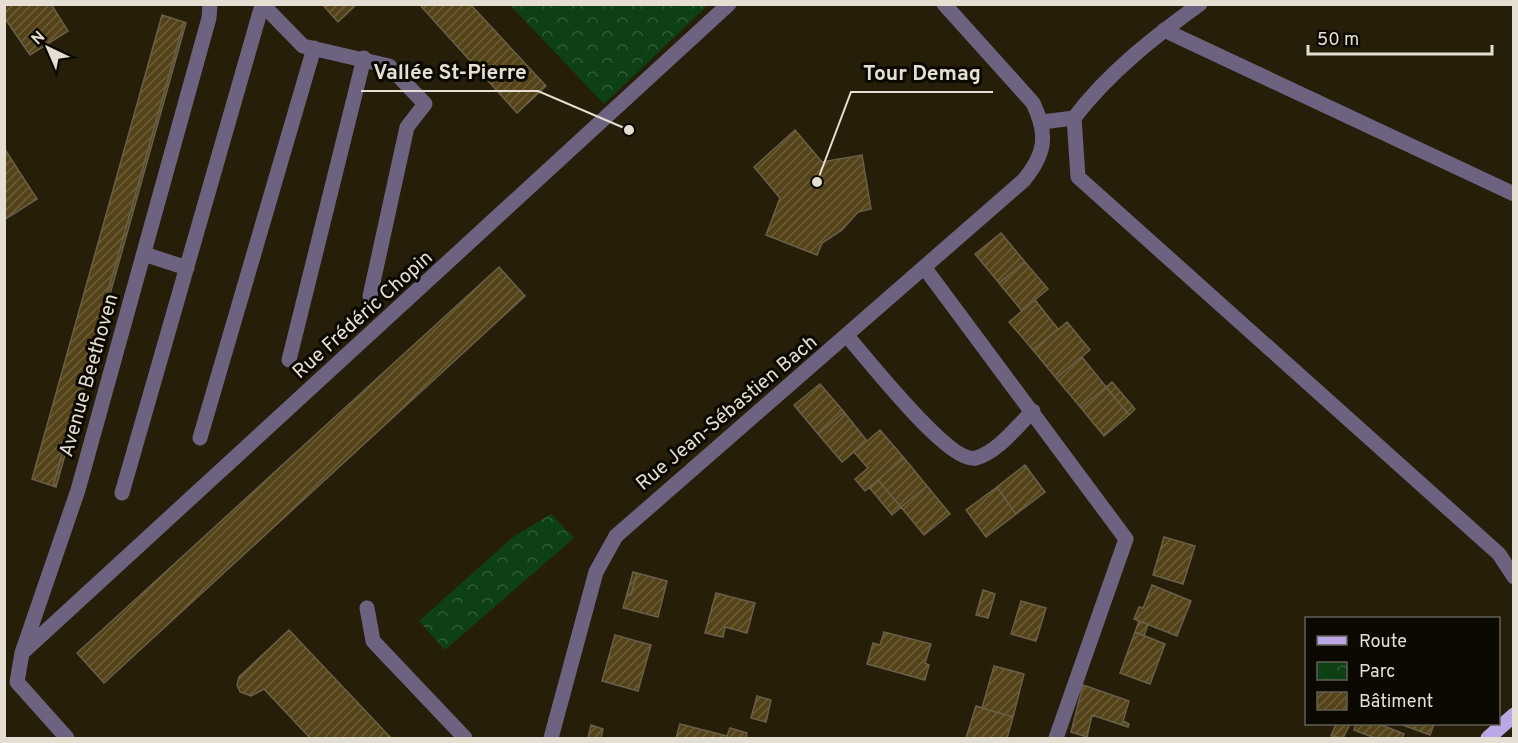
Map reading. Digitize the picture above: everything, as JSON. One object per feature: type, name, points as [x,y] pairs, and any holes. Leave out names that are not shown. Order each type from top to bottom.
[{"type":"main road","points":[[1488,738],[1514,715]]},
{"type":"street","name":"Avenue Beethoven","points":[[67,738],[17,682],[22,653],[78,490],[209,18],[210,4]]},
{"type":"street","name":"Rue Frédéric Chopin","points":[[22,653],[729,4]]},
{"type":"street","points":[[944,4],[1033,103],[1042,122],[1074,118]]},
{"type":"street","points":[[1200,4],[1164,30],[1093,93],[1074,118],[1078,177],[1506,556],[1514,577]]},
{"type":"street","points":[[122,493],[262,5],[303,46],[364,58],[389,66],[425,104],[407,127],[370,296]]},
{"type":"street","points":[[1164,30],[1514,194]]},
{"type":"street","points":[[200,438],[314,48]]},
{"type":"street","points":[[289,360],[364,58]]},
{"type":"street","name":"Rue Jean-Sébastien Bach","points":[[551,738],[596,572],[616,536],[1024,180],[1036,165],[1043,148],[1042,122]]},
{"type":"street","points":[[144,254],[187,268]]},
{"type":"street","points":[[924,267],[1126,538],[1056,738]]},
{"type":"street","points":[[847,336],[935,437],[958,455],[974,459],[991,451],[1033,411]]},
{"type":"street","points":[[367,608],[374,641],[465,738]]},
{"type":"green space","points":[[510,5],[708,5],[604,104]]},
{"type":"green space","points":[[551,514],[574,538],[445,650],[419,621],[513,537]]},
{"type":"building","points":[[4,4],[51,4],[68,31],[30,55],[4,17]]},
{"type":"building","points":[[322,4],[357,4],[338,22]]},
{"type":"building","points":[[419,4],[470,4],[546,86],[517,113]]},
{"type":"building","points":[[162,15],[184,22],[53,486],[32,479]]},
{"type":"building","points":[[184,22],[186,23],[56,487],[53,486]]},
{"type":"building","points":[[795,130],[822,162],[862,155],[871,209],[858,212],[842,230],[822,243],[817,255],[766,235],[780,198],[754,167]]},
{"type":"building","points":[[4,148],[37,199],[4,220]]},
{"type":"building","points":[[1001,233],[1025,262],[999,283],[975,254]]},
{"type":"building","points":[[1025,262],[1048,289],[1022,311],[999,283]]},
{"type":"building","points":[[499,267],[525,296],[104,683],[77,653]]},
{"type":"building","points":[[1035,300],[1058,329],[1033,350],[1009,322]]},
{"type":"building","points":[[1067,322],[1090,350],[1056,378],[1033,350]]},
{"type":"building","points":[[1082,357],[1106,387],[1081,408],[1056,378]]},
{"type":"building","points":[[1112,382],[1135,409],[1129,415],[1106,387]]},
{"type":"building","points":[[820,384],[844,412],[818,434],[794,405]]},
{"type":"building","points":[[1106,387],[1129,415],[1104,436],[1081,408]]},
{"type":"building","points":[[844,412],[867,441],[842,462],[818,434]]},
{"type":"building","points":[[880,430],[904,458],[865,491],[855,479],[868,468],[854,452]]},
{"type":"building","points":[[904,458],[927,486],[901,507],[878,480]]},
{"type":"building","points":[[1025,465],[1045,492],[1016,514],[997,487]]},
{"type":"building","points":[[878,480],[901,507],[892,515],[869,487]]},
{"type":"building","points":[[927,486],[950,514],[924,535],[901,507]]},
{"type":"building","points":[[997,487],[1016,514],[986,537],[966,510]]},
{"type":"building","points":[[1164,537],[1195,546],[1183,584],[1153,575]]},
{"type":"building","points":[[633,572],[637,573],[631,595],[627,594]]},
{"type":"building","points":[[637,573],[667,581],[658,617],[623,608],[627,594],[631,595]]},
{"type":"building","points":[[1152,585],[1191,601],[1177,636],[1134,619],[1139,607],[1143,608]]},
{"type":"building","points":[[983,590],[995,594],[988,618],[976,615]]},
{"type":"building","points":[[716,593],[755,603],[747,633],[725,627],[723,637],[705,633]]},
{"type":"building","points":[[1021,601],[1046,608],[1036,641],[1011,634]]},
{"type":"building","points":[[1139,621],[1148,624],[1144,636],[1135,632]]},
{"type":"building","points":[[289,630],[391,738],[310,738],[264,689],[251,696],[240,692],[237,685],[239,677]]},
{"type":"building","points":[[884,632],[931,644],[925,663],[929,665],[925,680],[867,664],[873,643],[880,645]]},
{"type":"building","points":[[1135,632],[1165,644],[1150,684],[1120,673]]},
{"type":"building","points":[[615,635],[651,645],[638,691],[602,681]]},
{"type":"building","points":[[994,666],[1024,674],[1013,717],[982,708]]},
{"type":"building","points":[[1083,685],[1129,701],[1123,721],[1129,724],[1128,727],[1092,715],[1087,737],[1071,732]]},
{"type":"building","points":[[757,696],[771,700],[766,722],[751,718]]},
{"type":"building","points":[[976,706],[1013,717],[1007,738],[966,738]]},
{"type":"building","points":[[680,724],[727,736],[730,728],[747,733],[746,738],[676,738]]},
{"type":"building","points":[[591,725],[603,729],[601,738],[588,738]]},
{"type":"building","points":[[1336,725],[1350,725],[1343,738],[1331,736]]},
{"type":"building","points":[[1356,725],[1382,725],[1404,734],[1402,738],[1375,738],[1354,730]]},
{"type":"building","points":[[1403,725],[1434,725],[1430,735]]},
{"type":"place","name":"Vallée St-Pierre","points":[[629,130]]},
{"type":"place","name":"Tour Demag","points":[[817,182]]}]
